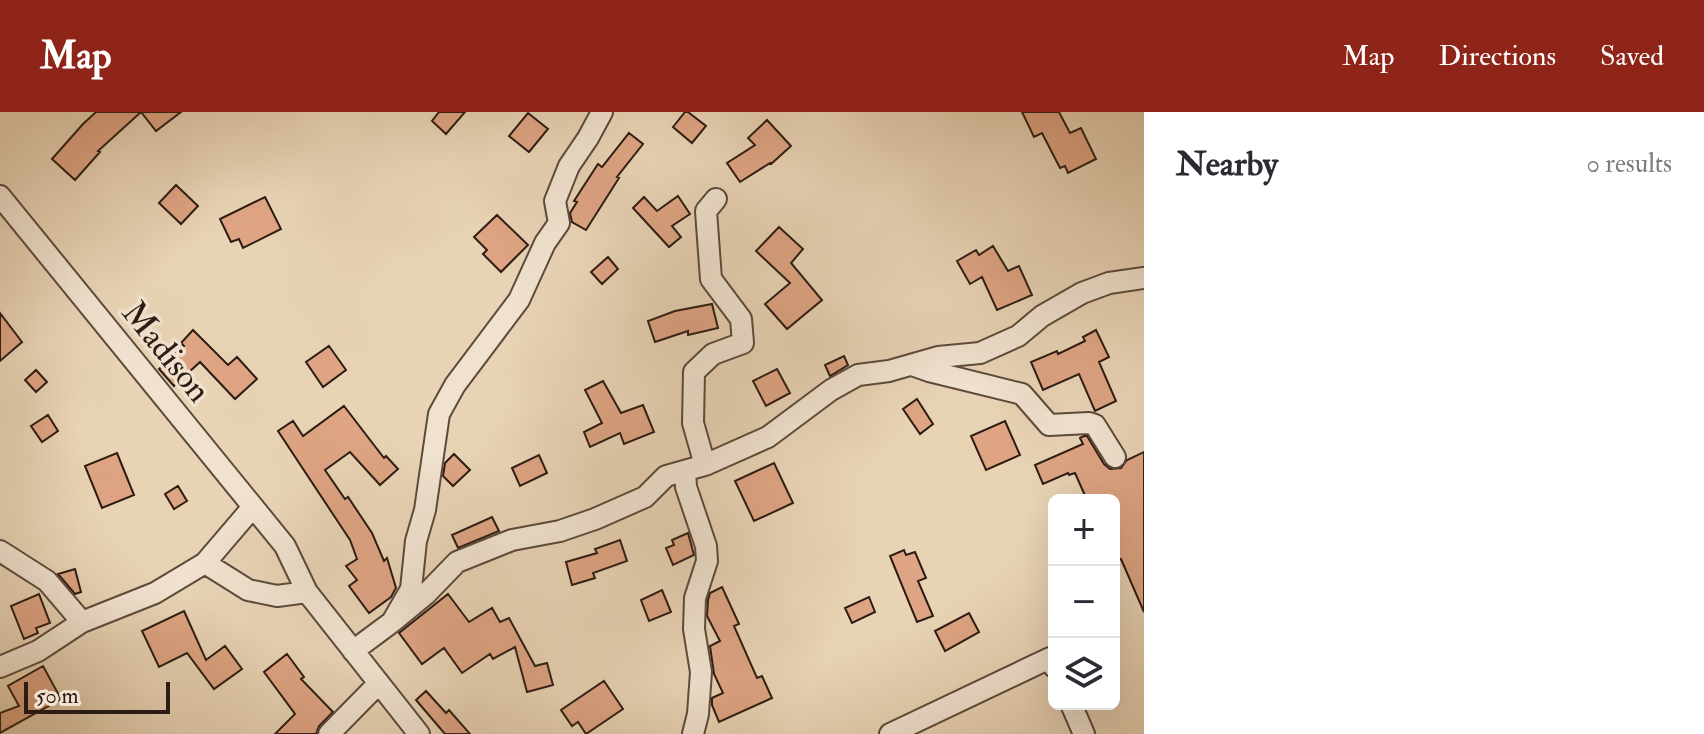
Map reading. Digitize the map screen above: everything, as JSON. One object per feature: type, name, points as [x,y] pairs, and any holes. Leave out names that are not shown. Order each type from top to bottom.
[{"type":"street","points":[[392,622],[411,589],[416,541],[425,510],[439,414],[455,385],[519,300],[545,243],[559,223],[555,201],[569,166],[602,112]]},
{"type":"street","name":"Madison","points":[[0,196],[285,546],[307,592],[419,734]]},
{"type":"street","points":[[693,734],[701,672],[694,629],[695,598],[707,561],[706,546],[686,487],[695,468],[694,372],[713,354],[743,343],[741,319],[711,279],[706,211],[716,199]]},
{"type":"street","points":[[353,651],[426,594],[457,562],[512,540],[560,531],[595,519],[645,497],[666,476],[695,468],[768,437],[831,390],[858,375],[889,371],[938,357],[980,353],[1018,336],[1042,316],[1082,293],[1109,283],[1144,278]]},
{"type":"street","points":[[912,365],[1022,394],[1049,425],[1095,425],[1115,457]]},
{"type":"street","points":[[0,667],[38,651],[82,622],[155,593],[205,563],[252,508]]},
{"type":"street","points":[[0,551],[47,581],[82,622]]},
{"type":"street","points":[[25,566],[51,561]]},
{"type":"street","points":[[205,563],[248,590],[277,596],[307,592]]},
{"type":"street","points":[[890,734],[1048,659]]},
{"type":"street","points":[[329,734],[379,683]]},
{"type":"street","points":[[1074,710],[1084,734]]},
{"type":"building","points":[[96,112],[141,112],[98,151],[75,180],[52,159]]},
{"type":"building","points":[[141,112],[181,112],[156,131]]},
{"type":"building","points":[[439,112],[465,112],[446,134],[432,121]]},
{"type":"building","points":[[685,112],[706,126],[692,143],[673,127]]},
{"type":"building","points":[[1022,112],[1059,112],[1070,133],[1081,128],[1096,159],[1068,173],[1065,166],[1060,168],[1042,133],[1034,137]]},
{"type":"building","points":[[528,113],[548,129],[529,152],[509,136]]},
{"type":"building","points":[[767,120],[791,146],[771,164],[740,182],[727,163],[755,145],[748,138]]},
{"type":"building","points":[[629,133],[643,144],[617,177],[586,230],[572,222],[570,213],[577,202],[574,201],[598,164],[602,167]]},
{"type":"building","points":[[176,185],[198,206],[181,224],[159,203]]},
{"type":"building","points":[[678,196],[690,214],[672,226],[681,237],[669,247],[633,208],[644,197],[657,211]]},
{"type":"building","points":[[265,197],[281,229],[243,248],[239,239],[231,242],[220,219]]},
{"type":"building","points":[[497,215],[528,245],[501,272],[483,254],[487,250],[474,237]]},
{"type":"building","points":[[779,227],[803,249],[791,263],[822,300],[787,329],[765,304],[790,283],[756,251]]},
{"type":"building","points":[[993,246],[1008,271],[1019,266],[1032,295],[997,310],[982,277],[970,284],[957,261],[976,250],[979,255]]},
{"type":"building","points":[[608,257],[618,269],[602,284],[591,272]]},
{"type":"building","points":[[712,304],[718,328],[688,335],[688,331],[655,342],[648,321],[675,311]]},
{"type":"building","points":[[0,313],[22,342],[0,361]]},
{"type":"building","points":[[193,330],[228,365],[237,357],[257,379],[235,399],[200,362],[174,386],[159,369],[184,346],[181,343]]},
{"type":"building","points":[[1096,330],[1109,357],[1099,362],[1116,401],[1095,411],[1079,374],[1043,390],[1031,362],[1085,341],[1083,337]]},
{"type":"building","points":[[329,346],[346,370],[323,387],[306,362]]},
{"type":"building","points":[[844,356],[848,365],[830,376],[825,365]]},
{"type":"building","points":[[777,369],[790,393],[766,406],[753,381]]},
{"type":"building","points":[[36,370],[47,382],[36,392],[25,380]]},
{"type":"building","points":[[603,381],[621,413],[643,405],[654,432],[624,444],[620,433],[590,447],[584,432],[602,423],[585,390]]},
{"type":"building","points":[[917,399],[933,424],[920,434],[903,409]]},
{"type":"building","points":[[344,406],[384,458],[386,456],[398,469],[380,485],[350,452],[325,470],[372,533],[384,561],[387,558],[396,588],[391,597],[369,613],[349,586],[357,580],[346,566],[357,559],[350,540],[278,431],[293,421],[303,436]]},
{"type":"building","points":[[48,415],[58,431],[42,442],[31,426]]},
{"type":"building","points":[[1005,421],[1020,455],[986,470],[971,436]]},
{"type":"building","points":[[1087,436],[1110,469],[1121,468],[1127,460],[1144,452],[1144,612],[1120,560],[1120,494],[1084,494],[1075,473],[1043,484],[1035,465],[1083,444],[1080,438]]},
{"type":"building","points":[[117,453],[134,495],[102,508],[85,466]]},
{"type":"building","points":[[454,454],[470,470],[453,486],[443,476],[445,463]]},
{"type":"building","points":[[539,455],[547,473],[520,486],[512,468]]},
{"type":"building","points":[[774,463],[793,503],[754,521],[735,481]]},
{"type":"building","points":[[178,486],[187,501],[174,509],[165,494]]},
{"type":"building","points":[[492,517],[499,531],[458,548],[452,535]]},
{"type":"building","points":[[688,533],[694,555],[673,565],[666,548],[674,545],[672,540]]},
{"type":"building","points":[[620,540],[627,561],[593,573],[595,578],[572,585],[566,562],[597,553],[595,549]]},
{"type":"building","points":[[904,550],[906,555],[915,552],[926,578],[918,581],[933,616],[917,622],[890,556]]},
{"type":"building","points":[[75,569],[81,592],[75,594],[58,574]]},
{"type":"building","points":[[722,587],[739,624],[734,626],[757,678],[762,676],[772,698],[719,722],[712,698],[723,693],[714,674],[710,646],[720,641],[707,616],[710,593]]},
{"type":"building","points":[[662,590],[671,612],[649,621],[641,600]]},
{"type":"building","points":[[39,594],[50,623],[36,628],[38,633],[24,639],[11,606]]},
{"type":"building","points":[[448,594],[469,622],[492,608],[500,622],[509,618],[535,666],[547,663],[553,685],[527,692],[515,647],[493,659],[490,654],[462,673],[444,648],[422,664],[399,633]]},
{"type":"building","points":[[869,597],[875,612],[852,623],[845,608]]},
{"type":"building","points":[[184,611],[206,660],[225,646],[242,669],[214,689],[187,653],[159,667],[142,631]]},
{"type":"building","points":[[969,613],[979,632],[945,651],[935,631]]},
{"type":"building","points":[[287,654],[304,677],[301,679],[333,712],[319,726],[316,734],[275,734],[295,714],[264,672]]},
{"type":"building","points":[[43,666],[61,699],[0,733],[0,713],[19,706],[8,686]]},
{"type":"building","points":[[604,681],[623,709],[586,734],[578,722],[572,726],[561,710]]},
{"type":"building","points":[[426,691],[446,713],[449,710],[470,734],[445,734],[416,700]]}]
